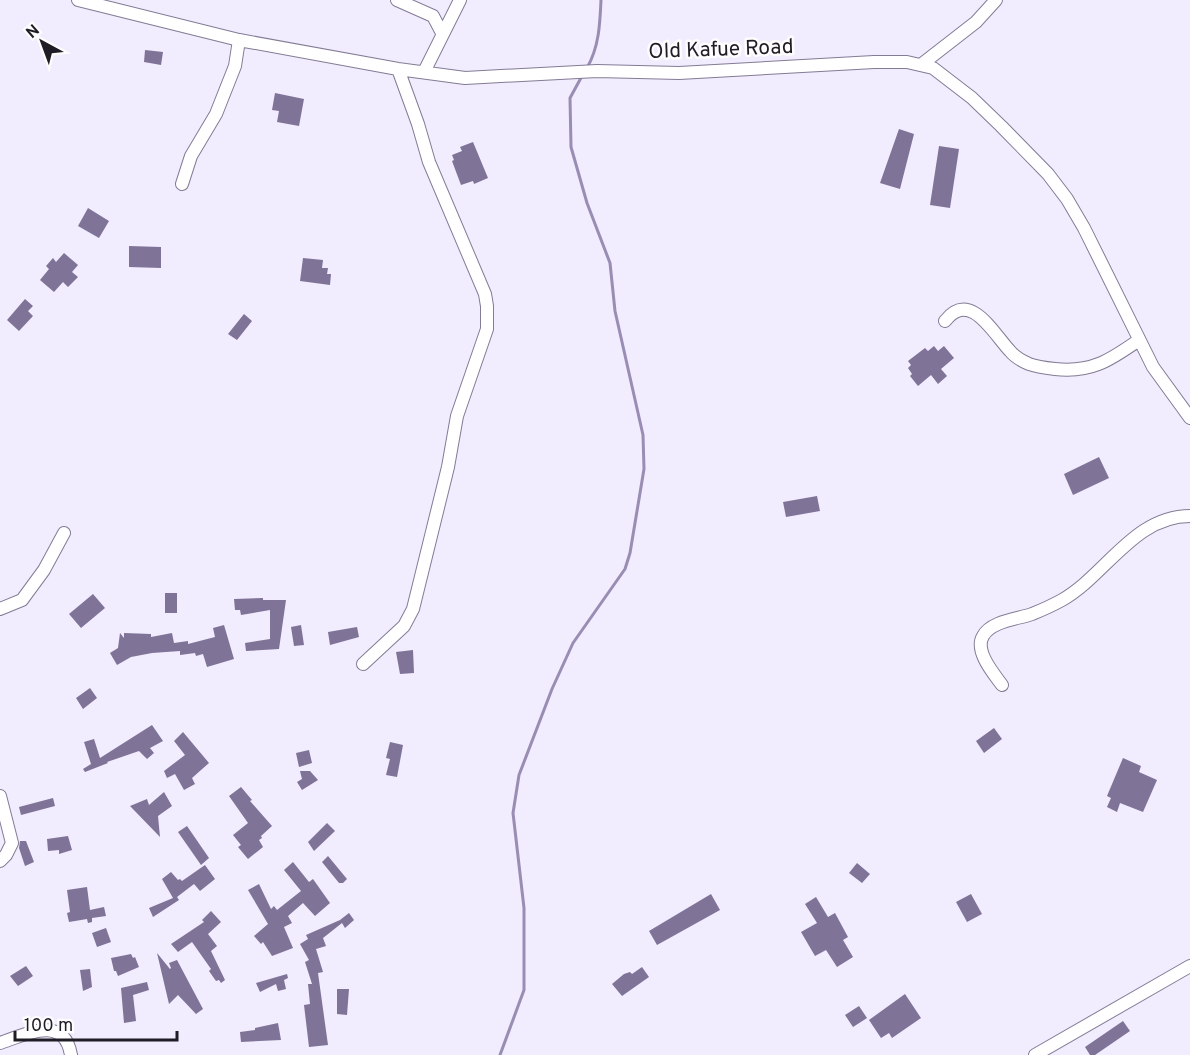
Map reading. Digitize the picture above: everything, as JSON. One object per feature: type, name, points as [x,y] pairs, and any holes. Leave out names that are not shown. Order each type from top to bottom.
[{"type":"street","name":"Old Kafue Road","points":[[78,0],[239,40],[398,69],[465,78],[597,71],[679,73],[874,62],[922,64],[933,68],[972,98],[1048,174],[1067,199],[1084,228],[1153,367],[1190,418]]},
{"type":"street","points":[[397,0],[433,16],[442,33]]},
{"type":"street","points":[[424,72],[460,0]]},
{"type":"street","points":[[922,64],[976,22],[996,0]]},
{"type":"street","points":[[182,184],[191,156],[216,114],[235,66],[239,40]]},
{"type":"street","points":[[363,664],[404,626],[414,609],[458,416],[487,329],[485,294],[429,162],[398,69]]},
{"type":"street","points":[[945,321],[956,310],[965,308],[972,311],[983,320],[1011,353],[1040,368],[1069,370],[1090,368],[1114,358],[1139,340]]},
{"type":"street","points":[[1002,685],[981,647],[984,633],[998,624],[1032,614],[1061,601],[1094,576],[1126,543],[1166,519],[1190,516]]},
{"type":"street","points":[[0,609],[22,600],[44,570],[64,533]]},
{"type":"street","points":[[0,796],[2,815],[12,843],[0,861]]},
{"type":"street","points":[[1035,1055],[1190,966]]},
{"type":"street","points":[[0,1043],[44,1029],[59,1033],[68,1042],[71,1055]]},
{"type":"building","points":[[145,50],[163,52],[161,65],[144,62]]},
{"type":"building","points":[[275,93],[304,99],[299,126],[277,122],[279,111],[272,110]]},
{"type":"building","points":[[899,129],[914,134],[900,189],[880,183]]},
{"type":"building","points":[[473,142],[488,178],[474,184],[473,181],[461,185],[452,155],[462,151],[460,147]]},
{"type":"building","points":[[939,146],[959,149],[950,208],[930,205]]},
{"type":"building","points":[[88,208],[109,221],[99,238],[78,226]]},
{"type":"building","points":[[129,246],[161,247],[161,268],[129,267]]},
{"type":"building","points":[[64,253],[78,265],[72,272],[78,277],[68,287],[63,282],[54,292],[40,280],[49,269],[46,266],[53,258],[56,262]]},
{"type":"building","points":[[303,258],[323,260],[322,268],[328,268],[327,274],[331,274],[330,285],[300,281]]},
{"type":"building","points":[[25,299],[33,306],[28,311],[33,316],[19,331],[7,320]]},
{"type":"building","points":[[244,314],[252,321],[237,340],[228,334]]},
{"type":"building","points":[[934,346],[938,351],[944,346],[954,358],[941,369],[947,376],[938,384],[931,375],[918,386],[910,376],[912,374],[908,368],[911,365],[908,361],[925,348],[928,351]]},
{"type":"building","points":[[1099,457],[1109,478],[1073,495],[1064,474]]},
{"type":"building","points":[[817,496],[820,511],[786,517],[783,502]]},
{"type":"building","points":[[165,593],[177,593],[177,613],[165,613]]},
{"type":"building","points":[[93,594],[105,608],[81,628],[69,614]]},
{"type":"building","points":[[263,598],[263,600],[286,600],[279,649],[246,651],[245,643],[270,639],[270,610],[241,615],[240,610],[235,610],[234,599]]},
{"type":"building","points":[[224,625],[234,659],[207,667],[203,654],[180,655],[180,651],[152,653],[131,657],[117,665],[110,653],[118,648],[120,633],[124,638],[124,633],[151,634],[151,637],[172,633],[174,643],[188,641],[188,644],[215,637],[213,628]]},
{"type":"building","points":[[301,625],[304,645],[294,646],[291,627]]},
{"type":"building","points":[[357,627],[359,637],[330,645],[328,632]]},
{"type":"building","points":[[413,650],[414,673],[400,674],[396,652]]},
{"type":"building","points":[[90,688],[97,698],[83,709],[76,698]]},
{"type":"building","points":[[152,725],[163,741],[150,748],[154,753],[147,759],[139,751],[85,772],[83,769],[91,764],[84,742],[94,739],[100,758]]},
{"type":"building","points":[[994,728],[1002,739],[984,753],[976,741]]},
{"type":"building","points":[[183,732],[209,763],[192,778],[195,784],[184,790],[175,774],[167,778],[164,771],[185,755],[174,741]]},
{"type":"building","points":[[390,742],[403,745],[397,777],[386,775],[390,759],[386,758]]},
{"type":"building","points":[[309,750],[312,763],[299,767],[296,753]]},
{"type":"building","points":[[1123,758],[1141,766],[1139,772],[1157,780],[1143,812],[1120,803],[1117,812],[1107,807],[1111,798],[1107,796]]},
{"type":"building","points":[[300,771],[310,771],[318,780],[302,790],[297,782],[302,779]]},
{"type":"building","points":[[241,787],[272,826],[259,840],[263,847],[248,859],[238,847],[241,845],[233,835],[248,823],[229,796]]},
{"type":"building","points":[[164,792],[172,806],[158,816],[160,837],[130,806],[147,799],[149,805]]},
{"type":"building","points":[[53,798],[55,806],[21,815],[19,807]]},
{"type":"building","points":[[327,823],[335,831],[314,851],[308,842]]},
{"type":"building","points":[[187,826],[209,858],[201,865],[178,832]]},
{"type":"building","points":[[68,836],[72,850],[59,854],[59,850],[48,851],[47,839]]},
{"type":"building","points":[[20,841],[26,841],[34,862],[25,866],[19,848]]},
{"type":"building","points":[[328,856],[347,879],[343,883],[339,883],[322,862]]},
{"type":"building","points":[[293,862],[309,882],[313,879],[330,903],[315,916],[303,903],[288,916],[292,923],[284,927],[293,948],[272,956],[263,942],[261,944],[254,936],[268,924],[248,890],[259,884],[271,909],[274,906],[277,910],[301,891],[284,870]]},
{"type":"building","points":[[857,863],[870,874],[862,883],[849,873]]},
{"type":"building","points":[[205,865],[215,879],[200,891],[194,884],[177,897],[179,900],[153,917],[149,908],[173,898],[162,879],[171,872],[182,881]]},
{"type":"building","points":[[87,887],[90,910],[104,907],[106,916],[92,918],[92,922],[88,923],[87,919],[69,922],[67,890]]},
{"type":"building","points":[[711,894],[720,910],[657,945],[649,931]]},
{"type":"building","points":[[971,894],[982,914],[967,922],[956,902]]},
{"type":"building","points":[[816,897],[828,917],[835,913],[848,937],[843,940],[853,957],[837,967],[826,950],[815,956],[801,932],[817,923],[805,904]]},
{"type":"building","points":[[211,911],[221,922],[208,934],[217,946],[211,951],[225,980],[221,983],[219,980],[216,981],[209,971],[211,969],[192,942],[178,952],[171,944],[204,922],[202,920]]},
{"type":"building","points":[[349,913],[354,920],[345,928],[342,923],[323,938],[326,946],[316,949],[323,972],[318,973],[328,1045],[309,1047],[304,1005],[310,1004],[308,984],[312,984],[305,962],[309,960],[300,944],[308,939],[306,935],[340,920]]},
{"type":"building","points":[[106,928],[111,942],[97,947],[92,933]]},
{"type":"building","points":[[157,953],[170,969],[169,963],[177,960],[203,1009],[196,1014],[178,995],[169,1004]]},
{"type":"building","points":[[131,954],[133,958],[135,957],[139,967],[118,976],[114,971],[111,958]]},
{"type":"building","points":[[26,966],[33,976],[18,986],[10,976]]},
{"type":"building","points":[[642,967],[649,977],[622,996],[612,984],[624,974],[630,972],[632,974]]},
{"type":"building","points":[[90,969],[92,987],[83,991],[80,970]]},
{"type":"building","points":[[287,974],[288,978],[284,980],[286,989],[278,991],[276,984],[260,992],[256,983]]},
{"type":"building","points":[[147,982],[149,990],[133,995],[136,1021],[124,1023],[121,988]]},
{"type":"building","points":[[337,989],[349,989],[347,1015],[337,1014]]},
{"type":"building","points":[[905,994],[921,1018],[892,1038],[889,1033],[881,1038],[869,1020]]},
{"type":"building","points":[[859,1006],[867,1018],[853,1027],[845,1015]]},
{"type":"building","points":[[1123,1021],[1130,1031],[1095,1055],[1090,1055],[1085,1047]]},
{"type":"building","points":[[278,1023],[281,1040],[241,1042],[240,1032]]},
{"type":"waterway","points":[[587,68],[596,44],[601,0]]},
{"type":"waterway","points":[[500,1055],[524,990],[524,908],[513,813],[519,775],[552,689],[573,643],[625,569],[630,553],[644,469],[643,435],[615,311],[610,263],[587,203],[571,147],[570,98],[582,76]]}]
